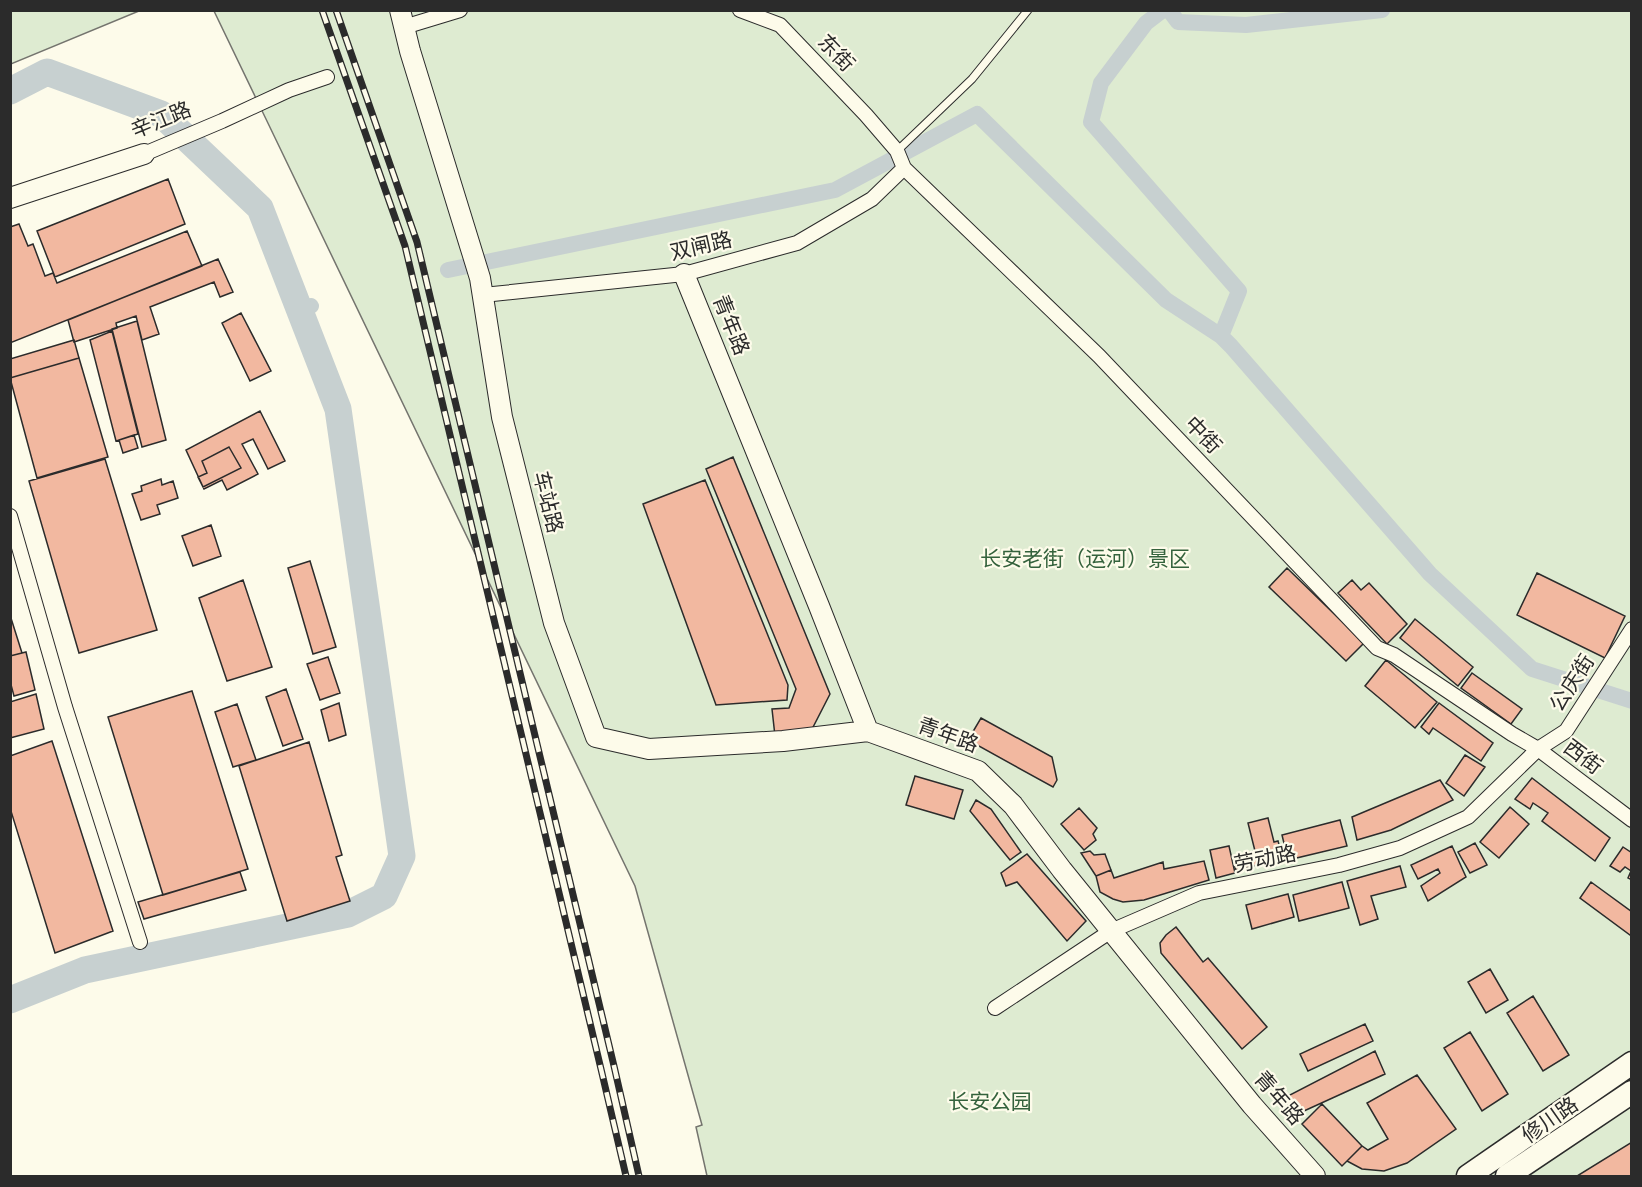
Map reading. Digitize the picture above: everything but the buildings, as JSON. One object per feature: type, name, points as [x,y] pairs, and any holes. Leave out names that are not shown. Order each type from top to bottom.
[{"type":"main road","name":"修川路","points":[[1468,1176],[1632,1064]]},
{"type":"main road","name":"修川路","points":[[1507,1176],[1632,1092]]},
{"type":"street","points":[[402,19],[459,10]]},
{"type":"street","name":"东街","points":[[740,10],[780,25],[866,115]]},
{"type":"street","name":"车站路","points":[[402,19],[482,286],[502,417],[552,613],[596,737],[649,749],[783,741],[868,731]]},
{"type":"street","name":"辛江路","points":[[10,198],[144,154],[289,90],[327,77]]},
{"type":"street","name":"中街","points":[[866,115],[900,160],[1099,356],[1377,648],[1394,655],[1538,749]]},
{"type":"street","name":"双闸路","points":[[482,286],[684,274],[797,243],[872,199],[900,160]]},
{"type":"street","name":"青年路","points":[[684,274],[868,731],[978,771],[1013,805],[1062,870],[1252,1106],[1315,1176]]},
{"type":"street","points":[[10,516],[65,707],[140,942]]},
{"type":"street","name":"公庆街","points":[[1538,749],[1566,731],[1632,629]]},
{"type":"street","name":"西街","points":[[1538,749],[1632,820]]},
{"type":"street","name":"劳动路","points":[[995,1008],[1111,931],[1199,893],[1339,865],[1400,848],[1468,817],[1538,749]]},
{"type":"lane","points":[[900,160],[972,79],[1028,10]]},
{"type":"green space","points":[[11,10],[139,10],[139,11],[11,64]]},
{"type":"green space","name":"长安老街（运河）景区","points":[[214,11],[1631,11],[1631,1176],[707,1176],[696,1127],[702,1125],[635,886]]},
{"type":"waterway","points":[[1163,10],[1146,23],[1101,83],[1091,122],[1239,291],[1221,336]]},
{"type":"waterway","points":[[1169,10],[1178,22],[1246,25],[1382,10]]},
{"type":"waterway","points":[[10,91],[47,72],[161,114],[260,208],[338,409],[402,856],[384,896],[348,914],[85,970],[10,1000]]},
{"type":"waterway","points":[[448,270],[835,190],[977,114],[1166,300],[1221,336],[1430,574],[1532,669],[1632,701]]},
{"type":"waterway","points":[[299,309],[311,306]]},
{"type":"railway","points":[[322,10],[405,246],[626,1176]]},
{"type":"railway","points":[[336,10],[417,242],[639,1176]]},
{"type":"park label","name":"长安公园","points":[[990,1102]]}]
